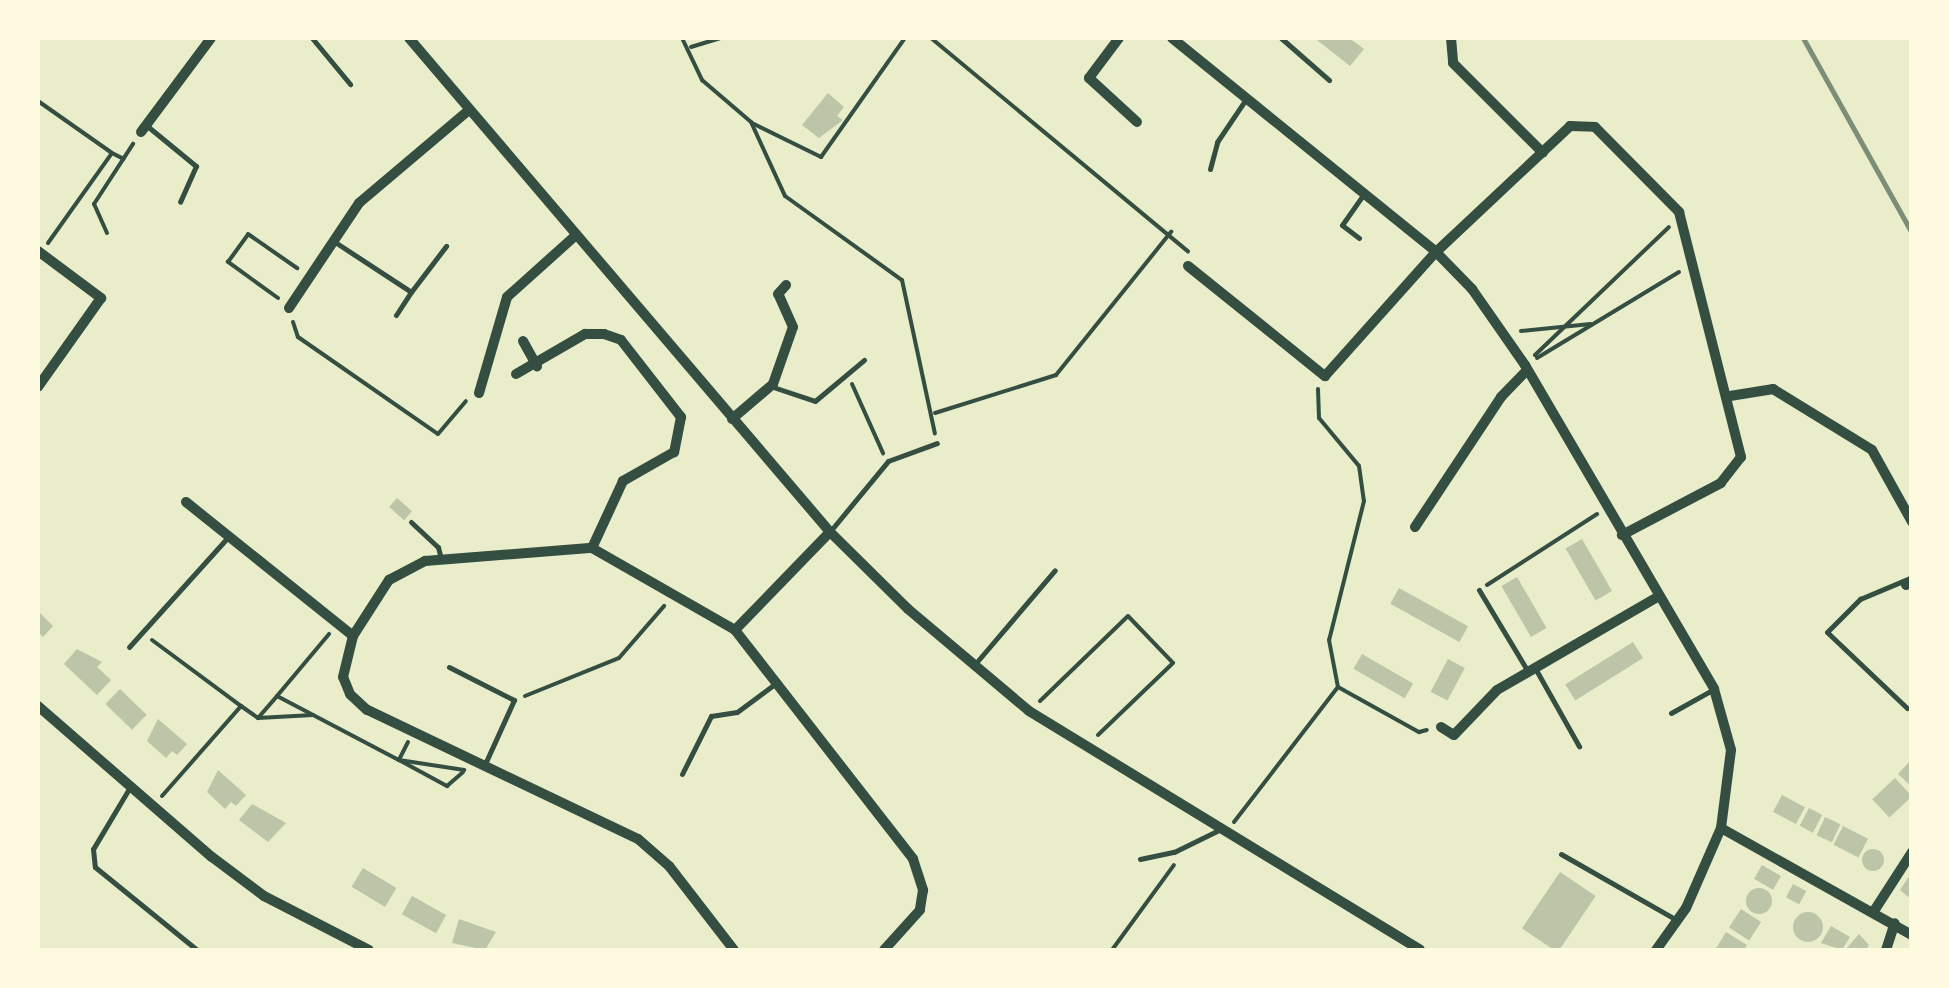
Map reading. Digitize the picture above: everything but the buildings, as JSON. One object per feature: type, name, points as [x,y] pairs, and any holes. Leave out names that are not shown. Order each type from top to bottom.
[{"type":"street","points":[[144,129],[211,38]]},
{"type":"street","points":[[410,38],[830,532],[973,666],[1086,749],[1420,950]]},
{"type":"street","points":[[1119,38],[1090,78],[1137,122]]},
{"type":"street","points":[[1173,38],[1436,252],[1505,333],[1714,690],[1731,750],[1721,828],[1678,920],[1656,950]]},
{"type":"street","points":[[1451,38],[1453,63],[1543,153]]},
{"type":"street","points":[[289,308],[360,202],[469,110]]},
{"type":"street","points":[[1188,266],[1325,376],[1436,252],[1570,126],[1595,127],[1680,217],[1730,396],[1741,457],[1721,482],[1622,536]]},
{"type":"street","points":[[478,394],[507,297],[576,235]]},
{"type":"street","points":[[38,251],[101,298],[38,388]]},
{"type":"street","points":[[732,419],[770,386],[793,327],[778,294],[786,286]]},
{"type":"street","points":[[516,374],[537,366],[573,340],[604,334],[621,340],[681,417],[674,452],[623,481],[592,548]]},
{"type":"street","points":[[523,341],[537,366]]},
{"type":"street","points":[[1415,526],[1501,397],[1526,368]]},
{"type":"street","points":[[1730,396],[1773,388],[1872,450],[1912,522]]},
{"type":"street","points":[[186,502],[353,636]]},
{"type":"street","points":[[735,630],[830,532]]},
{"type":"street","points":[[734,950],[654,851],[367,710],[350,694],[343,677],[353,636],[389,580],[441,559],[592,548],[735,630],[914,860],[922,890],[920,910],[884,950]]},
{"type":"street","points":[[1441,727],[1454,735],[1484,700],[1658,596]]},
{"type":"street","points":[[38,706],[153,807],[264,896],[368,950]]},
{"type":"street","points":[[1721,828],[1912,935]]},
{"type":"street","points":[[1874,912],[1912,852]]},
{"type":"street","points":[[1886,950],[1895,924]]},
{"type":"lane","points":[[312,38],[350,84]]},
{"type":"lane","points":[[1281,38],[1330,80]]},
{"type":"lane","points":[[1210,169],[1217,142],[1246,99]]},
{"type":"lane","points":[[144,129],[196,166],[194,183],[180,202]]},
{"type":"lane","points":[[1359,238],[1342,226],[1364,194]]},
{"type":"lane","points":[[335,242],[412,292]]},
{"type":"lane","points":[[396,315],[446,246]]},
{"type":"lane","points":[[770,386],[796,400],[815,401],[864,360]]},
{"type":"lane","points":[[830,532],[888,461],[937,443]]},
{"type":"lane","points":[[411,522],[438,547],[441,559]]},
{"type":"lane","points":[[129,648],[228,536]]},
{"type":"lane","points":[[973,666],[1056,570]]},
{"type":"lane","points":[[1907,708],[1827,632],[1860,599],[1910,582]]},
{"type":"lane","points":[[1479,590],[1580,746]]},
{"type":"lane","points":[[448,667],[514,700],[484,766]]},
{"type":"lane","points":[[682,774],[711,716],[737,712],[776,683]]},
{"type":"lane","points":[[1671,713],[1714,690]]},
{"type":"lane","points":[[130,787],[93,849],[95,866],[197,950]]},
{"type":"lane","points":[[1140,859],[1174,852],[1222,832]]},
{"type":"lane","points":[[1561,854],[1678,920]]},
{"type":"path","points":[[682,38],[691,47],[702,80],[751,122],[821,157],[905,38]]},
{"type":"path","points":[[691,47],[720,38]]},
{"type":"path","points":[[931,38],[1188,246],[1188,266]]},
{"type":"path","points":[[38,102],[124,159]]},
{"type":"path","points":[[751,122],[785,196],[902,280],[934,413],[937,443]]},
{"type":"path","points":[[107,233],[94,204],[144,129]]},
{"type":"path","points":[[38,243],[45,248],[112,153]]},
{"type":"path","points":[[1526,368],[1680,217]]},
{"type":"path","points":[[934,413],[1056,376],[1171,232]]},
{"type":"path","points":[[310,277],[248,234],[228,262],[289,308],[298,337],[438,434],[456,407],[478,394]]},
{"type":"path","points":[[1526,368],[1695,262]]},
{"type":"path","points":[[1505,333],[1595,323]]},
{"type":"path","points":[[848,374],[888,461]]},
{"type":"path","points":[[1222,832],[1338,687],[1329,640],[1364,500],[1359,466],[1318,418],[1314,394],[1325,376]]},
{"type":"path","points":[[1479,590],[1606,508]]},
{"type":"path","points":[[514,700],[619,658],[672,594]]},
{"type":"path","points":[[1030,711],[1128,616],[1173,663],[1086,749]]},
{"type":"path","points":[[258,718],[338,624]]},
{"type":"path","points":[[142,633],[258,718],[314,715]]},
{"type":"path","points":[[1338,687],[1419,732],[1441,727]]},
{"type":"path","points":[[278,696],[447,786],[462,772],[469,758]]},
{"type":"path","points":[[153,807],[241,706]]},
{"type":"path","points":[[399,760],[462,772]]},
{"type":"path","points":[[1112,950],[1170,870]]},
{"type":"railway","points":[[1803,38],[1912,233]]}]
